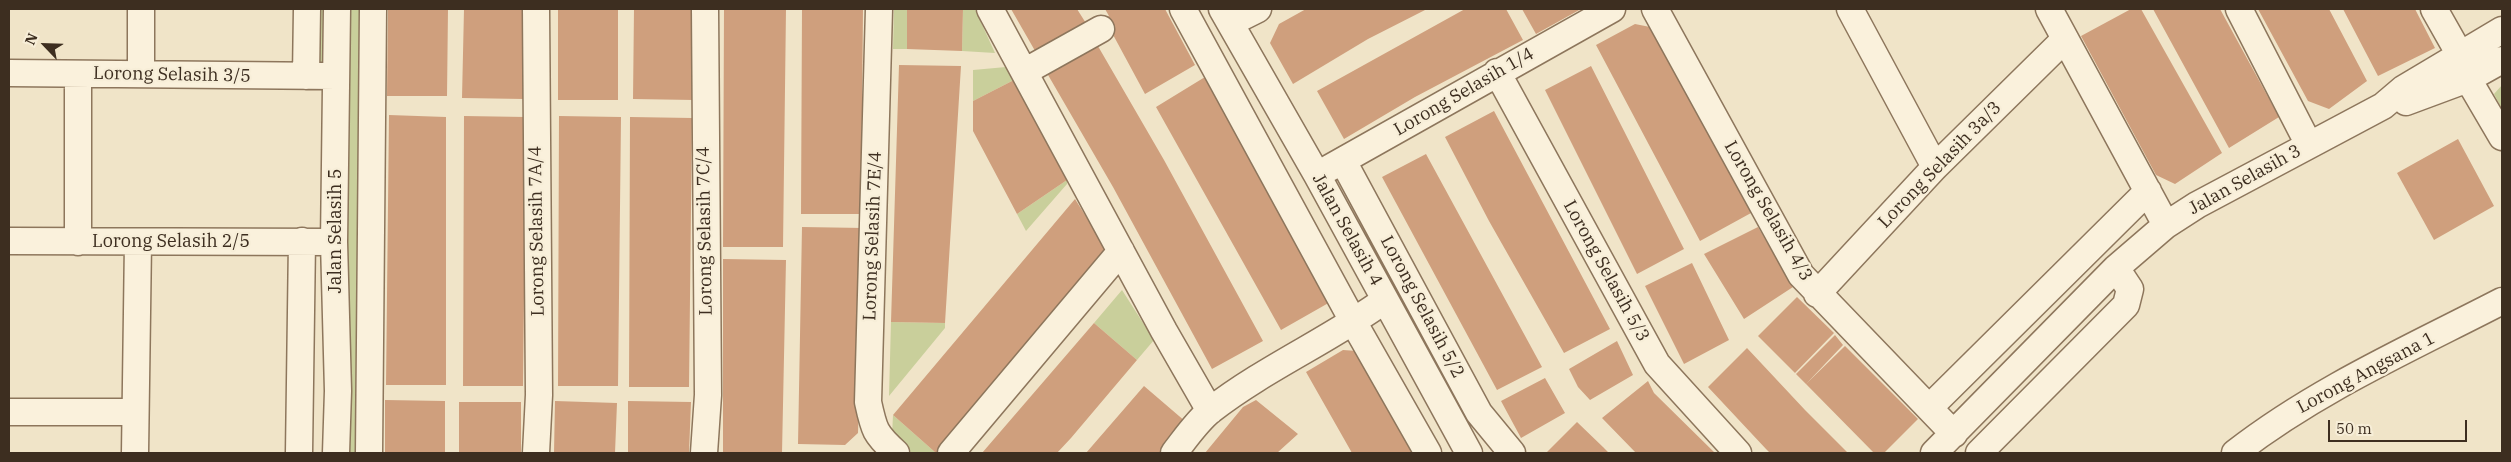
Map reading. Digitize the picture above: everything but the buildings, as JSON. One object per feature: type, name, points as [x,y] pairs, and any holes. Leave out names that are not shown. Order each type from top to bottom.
[{"type":"street","points":[[141,9],[141,74]]},
{"type":"street","points":[[306,76],[307,9]]},
{"type":"street","name":"Jalan Selasih 5","points":[[336,453],[338,391],[334,242],[337,9]]},
{"type":"street","points":[[369,453],[373,9]]},
{"type":"street","name":"Lorong Selasih 7A/4","points":[[536,9],[539,395],[536,453]]},
{"type":"street","name":"Lorong Selasih 7C/4","points":[[704,9],[708,395],[704,453]]},
{"type":"street","name":"Lorong Selasih 7E/4","points":[[879,9],[868,402],[878,437],[896,453]]},
{"type":"street","points":[[990,9],[1210,411]]},
{"type":"street","points":[[1183,9],[1354,323],[1428,453]]},
{"type":"street","name":"Lorong Selasih 1/4","points":[[1317,175],[1612,9]]},
{"type":"street","name":"Lorong Selasih 4/3","points":[[1655,9],[1801,275],[1817,294],[1954,434]]},
{"type":"street","points":[[1850,9],[1935,167]]},
{"type":"street","points":[[2049,9],[2166,226]]},
{"type":"street","points":[[2239,9],[2309,145]]},
{"type":"street","points":[[2434,9],[2502,137]]},
{"type":"street","points":[[1212,61],[1242,18]]},
{"type":"street","name":"Jalan Selasih 4","points":[[1242,18],[1317,175],[1465,452]]},
{"type":"street","points":[[1024,72],[1101,29]]},
{"type":"street","name":"Jalan Selasih 3","points":[[2464,67],[2502,30]]},
{"type":"street","name":"Lorong Selasih 3a/3","points":[[1817,294],[1935,167],[2065,39]]},
{"type":"street","name":"Jalan Selasih 3","points":[[1934,453],[2116,268],[2166,226],[2197,205],[2383,106],[2403,89],[2464,67],[2502,60]]},
{"type":"street","name":"Lorong Selasih 5/3","points":[[1497,72],[1657,364],[1702,416],[1738,453]]},
{"type":"street","name":"Lorong Selasih 3/5","points":[[9,73],[336,76]]},
{"type":"street","points":[[78,74],[78,242]]},
{"type":"street","name":"Lorong Selasih 5/2","points":[[1343,161],[1479,413],[1510,451]]},
{"type":"street","points":[[1929,408],[2148,191]]},
{"type":"street","name":"Lorong Selasih 2/5","points":[[9,241],[334,242]]},
{"type":"street","name":"Jalan Selasih 5","points":[[298,453],[302,241]]},
{"type":"street","points":[[135,453],[134,412],[138,242]]},
{"type":"street","points":[[951,453],[1121,251]]},
{"type":"street","points":[[1979,453],[2126,305],[2130,289],[2116,268]]},
{"type":"street","points":[[1174,453],[1210,411],[1265,374],[1354,323],[1385,300]]},
{"type":"street","name":"Lorong Angsana 1","points":[[2235,453],[2269,426],[2331,390],[2502,301]]},
{"type":"street","points":[[9,412],[134,412]]},
{"type":"green space","points":[[307,9],[373,9],[369,453],[336,453],[336,76],[306,76]]},
{"type":"green space","points":[[894,9],[907,9],[907,49],[893,49]]},
{"type":"green space","points":[[963,9],[975,9],[995,53],[962,51]]},
{"type":"green space","points":[[1006,67],[1014,80],[973,101],[973,70]]},
{"type":"green space","points":[[2502,85],[2502,109],[2494,94]]},
{"type":"green space","points":[[1067,180],[1067,184],[1026,231],[1017,214]]},
{"type":"green space","points":[[1122,290],[1154,340],[1137,360],[1094,323]]},
{"type":"green space","points":[[891,322],[945,323],[945,328],[889,396]]},
{"type":"green space","points":[[893,415],[936,453],[912,453],[892,436]]}]
